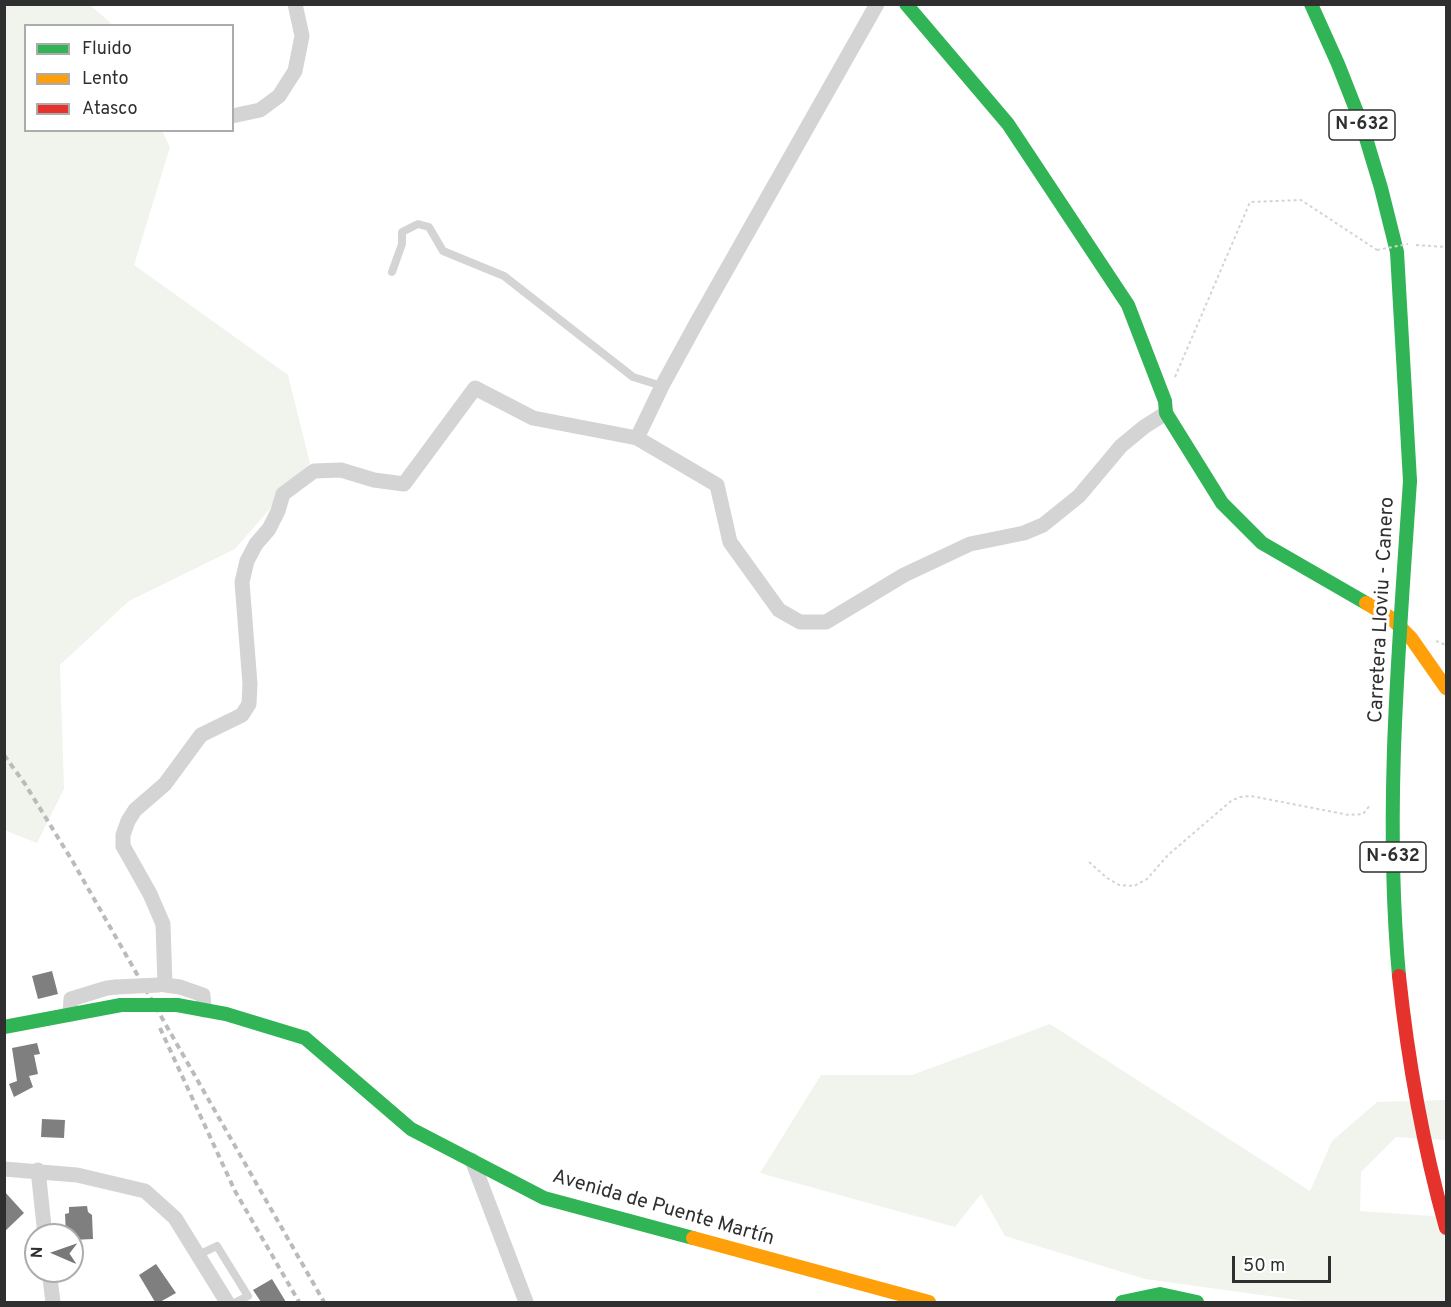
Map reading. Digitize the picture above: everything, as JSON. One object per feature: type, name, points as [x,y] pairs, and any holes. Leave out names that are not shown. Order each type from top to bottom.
[{"type":"main road","points":[[906,4],[1008,124],[1128,305],[1166,407],[1222,503],[1262,543],[1391,618],[1411,638],[1446,688]]},
{"type":"main road","name":"Carretera Lloviu - Canero","points":[[1311,4],[1332,48],[1364,131],[1397,252],[1410,481],[1392,820],[1394,908],[1409,1056],[1426,1149],[1446,1228]]},
{"type":"main road","name":"Avenida de Puente Martín","points":[[4,1027],[121,1005],[177,1005],[226,1014],[304,1038],[411,1129],[544,1198],[929,1302]]},
{"type":"main road","points":[[1122,1302],[1160,1294],[1197,1302]]},
{"type":"street","points":[[234,116],[261,110],[279,96],[295,71],[302,36],[295,4]]},
{"type":"street","points":[[637,438],[662,386],[877,4]]},
{"type":"street","points":[[162,985],[163,924],[150,894],[123,846],[123,835],[135,810],[165,784],[201,735],[242,715],[249,704],[250,684],[242,582],[247,561],[256,544],[269,529],[283,494],[314,471],[341,470],[374,480],[404,484],[475,388],[533,418],[637,438],[717,485],[730,542],[779,610],[800,622],[826,622],[904,575],[970,544],[1024,533],[1043,525],[1079,496],[1121,446],[1166,407]]},
{"type":"street","points":[[70,1014],[71,999],[107,988],[162,985],[180,987],[203,995],[204,1010]]},
{"type":"street","points":[[471,1160],[526,1302]]},
{"type":"street","points":[[4,1168],[77,1175],[145,1191],[176,1218],[227,1302]]},
{"type":"street","points":[[38,1170],[44,1223]]},
{"type":"street","points":[[51,1283],[53,1302]]},
{"type":"lane","points":[[392,272],[402,244],[402,232],[418,224],[429,227],[443,251],[504,276],[633,377],[662,386]]},
{"type":"lane","points":[[198,1255],[217,1246],[248,1296],[236,1302]]},
{"type":"path","points":[[1166,407],[1250,202],[1301,200],[1377,250],[1408,244],[1446,247]]},
{"type":"path","points":[[1411,638],[1420,635],[1446,645]]},
{"type":"path","points":[[1089,862],[1119,885],[1134,886],[1147,879],[1168,855],[1231,801],[1240,797],[1251,796],[1349,815],[1363,814],[1373,803]]},
{"type":"shaded area","points":[[4,5],[90,5],[112,24],[24,24],[24,132],[162,132],[170,147],[134,265],[288,375],[310,463],[235,549],[129,601],[60,665],[64,789],[37,843],[4,830]]},
{"type":"shaded area","points":[[1050,1024],[1310,1191],[1332,1141],[1377,1102],[1446,1100],[1446,1140],[1396,1137],[1361,1172],[1360,1211],[1446,1217],[1446,1302],[1312,1302],[1145,1279],[1005,1236],[981,1194],[955,1227],[760,1173],[821,1075],[912,1075]]},
{"type":"building","points":[[52,971],[58,994],[38,999],[32,976]]},
{"type":"building","points":[[37,1043],[40,1054],[34,1055],[38,1074],[29,1076],[33,1087],[14,1097],[9,1084],[17,1081],[12,1048]]},
{"type":"building","points":[[42,1119],[65,1120],[64,1138],[41,1137]]},
{"type":"building","points":[[4,1191],[24,1213],[4,1232]]},
{"type":"building","points":[[87,1206],[88,1212],[92,1215],[93,1239],[84,1239],[84,1223],[65,1223],[65,1214],[69,1213],[69,1207]]},
{"type":"building","points":[[156,1264],[176,1293],[160,1302],[155,1302],[139,1275]]},
{"type":"building","points":[[272,1279],[286,1302],[261,1302],[253,1290]]},
{"type":"railway","points":[[4,755],[25,784],[73,862],[324,1302]]},
{"type":"railway","points":[[160,1028],[235,1191],[299,1302]]},
{"type":"traffic: fast","points":[[906,4],[1008,124],[1128,305],[1165,401],[1166,413],[1222,503],[1262,543],[1366,603]]},
{"type":"traffic: fast","points":[[1311,4],[1362,125],[1397,252],[1410,481]]},
{"type":"traffic: fast","points":[[1399,976],[1395,914],[1393,790],[1410,481]]},
{"type":"traffic: fast","points":[[4,1027],[121,1005]]},
{"type":"traffic: fast","points":[[121,1005],[177,1005]]},
{"type":"traffic: fast","points":[[177,1005],[226,1014],[305,1038],[411,1129],[544,1198],[693,1238]]},
{"type":"traffic: fast","points":[[1122,1302],[1160,1294],[1197,1302]]},
{"type":"traffic: slow","points":[[1366,603],[1391,618],[1411,638],[1446,688]]},
{"type":"traffic: slow","points":[[693,1238],[929,1302]]},
{"type":"traffic: jam","points":[[1399,976],[1417,1103],[1446,1228]]}]
